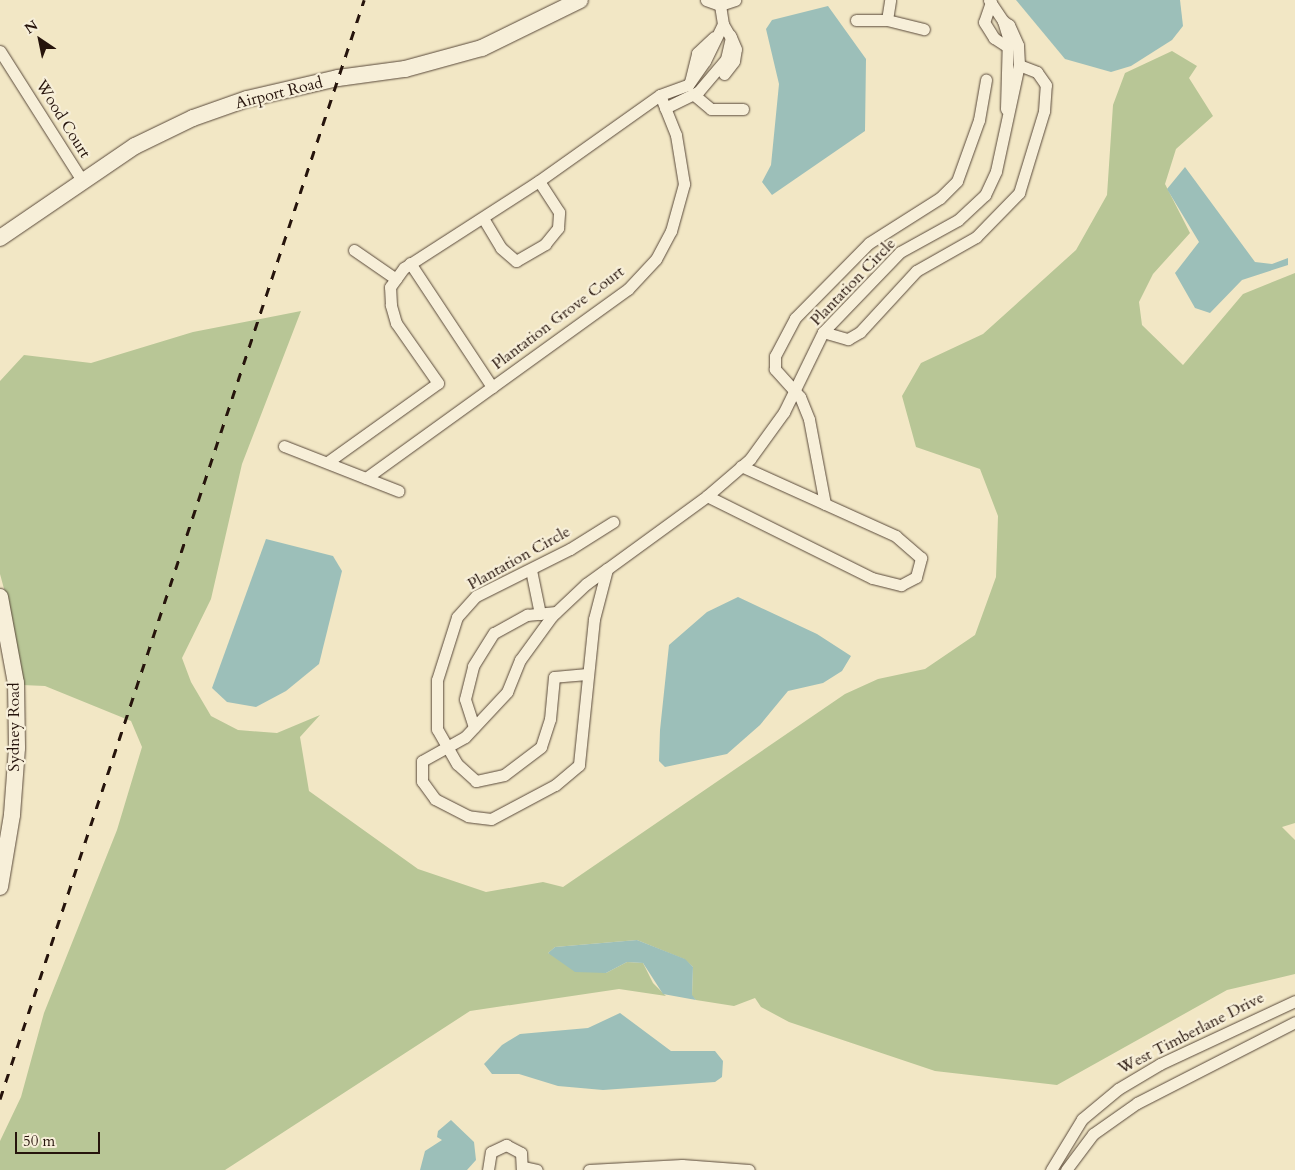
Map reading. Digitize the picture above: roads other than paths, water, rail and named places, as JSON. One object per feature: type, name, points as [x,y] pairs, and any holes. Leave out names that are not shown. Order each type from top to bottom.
[{"type":"street","name":"Airport Road","points":[[0,238],[82,180],[135,146],[193,118],[247,99],[338,78],[405,69],[482,48],[580,0]]},
{"type":"street","points":[[706,0],[720,5],[735,0]]},
{"type":"street","points":[[887,20],[890,0]]},
{"type":"street","points":[[990,1],[1003,21],[1008,47],[1006,121]]},
{"type":"street","points":[[990,1],[984,22],[994,38],[1008,47]]},
{"type":"street","points":[[665,108],[693,90],[726,59],[730,38],[725,28],[720,5]]},
{"type":"street","points":[[856,20],[887,20],[924,29]]},
{"type":"street","points":[[1003,21],[1009,25],[1018,45],[1020,66],[1006,121]]},
{"type":"street","points":[[693,90],[716,36],[725,28]]},
{"type":"street","name":"Wood Court","points":[[0,51],[82,180]]},
{"type":"street","points":[[823,332],[848,338],[860,332],[916,271],[976,237],[1019,193],[1044,111],[1046,85],[1037,72],[1020,66]]},
{"type":"street","points":[[825,504],[809,419],[794,389],[775,369],[775,356],[795,318],[869,243],[940,198],[957,181],[979,120],[986,80]]},
{"type":"street","points":[[329,461],[438,383],[396,324],[391,305],[390,287],[410,263],[483,218],[660,95],[693,90]]},
{"type":"street","points":[[693,90],[711,109],[743,109]]},
{"type":"street","name":"Plantation Grove Court","points":[[366,478],[628,289],[656,259],[671,231],[684,184],[676,135],[660,95]]},
{"type":"street","name":"Plantation Circle","points":[[607,569],[597,597],[587,674],[579,765],[528,802],[491,820],[468,816],[435,799],[419,769],[422,761],[446,748],[474,727],[507,692],[520,660],[556,612],[607,569],[707,496],[741,466],[784,412],[823,332],[900,252],[958,220],[985,195],[996,172],[1006,121]]},
{"type":"street","points":[[483,218],[502,248],[516,261],[545,244],[558,228],[559,212],[538,181]]},
{"type":"street","points":[[354,250],[396,279]]},
{"type":"street","name":"Plantation Grove Court","points":[[410,263],[492,387]]},
{"type":"street","points":[[284,446],[329,461],[399,491]]},
{"type":"street","points":[[707,496],[872,578],[901,585],[916,576],[921,558],[896,536],[741,466]]},
{"type":"street","name":"Plantation Circle","points":[[587,674],[554,677],[550,719],[541,747],[504,775],[476,781],[446,748],[436,729],[437,680],[457,617],[476,596],[531,570],[612,522]]},
{"type":"street","points":[[531,570],[540,614]]},
{"type":"street","name":"Sydney Road","points":[[0,597],[16,683],[17,748],[12,815],[0,887]]},
{"type":"street","points":[[474,727],[465,699],[473,666],[494,632],[526,615],[556,612]]},
{"type":"street","name":"West Timberlane Drive","points":[[1051,1170],[1082,1119],[1118,1089],[1160,1064],[1295,1001]]},
{"type":"street","points":[[1066,1170],[1093,1134],[1137,1103],[1295,1022]]},
{"type":"street","points":[[488,1170],[491,1152],[506,1145],[521,1153],[523,1169],[537,1170]]},
{"type":"street","points":[[589,1170],[682,1166],[750,1170]]},
{"type":"water","points":[[1016,0],[1180,0],[1183,26],[1172,40],[1131,66],[1111,72],[1065,59]]},
{"type":"water","points":[[828,6],[866,59],[865,131],[772,195],[762,182],[771,165],[779,84],[766,29],[772,20]]},
{"type":"water","points":[[1185,167],[1255,262],[1272,264],[1288,258],[1288,265],[1242,280],[1210,313],[1195,308],[1175,273],[1199,242],[1167,189]]},
{"type":"water","points":[[266,539],[333,556],[342,571],[319,664],[286,691],[256,707],[227,702],[212,688]]},
{"type":"water","points":[[738,597],[817,634],[851,656],[842,671],[823,683],[788,691],[760,725],[727,754],[665,767],[659,761],[660,730],[669,645],[707,612]]},
{"type":"water","points":[[637,940],[685,959],[693,967],[692,995],[696,1000],[663,994],[643,963],[627,962],[606,973],[575,972],[548,953],[555,947]]},
{"type":"water","points":[[620,1013],[671,1051],[715,1051],[723,1061],[722,1077],[715,1082],[603,1090],[558,1086],[519,1074],[492,1074],[484,1064],[502,1045],[520,1034],[588,1028]]},
{"type":"water","points":[[451,1120],[474,1142],[476,1160],[467,1170],[420,1170],[425,1151],[442,1140],[437,1137],[438,1131]]},
{"type":"railway","points":[[0,1099],[364,0]]}]
